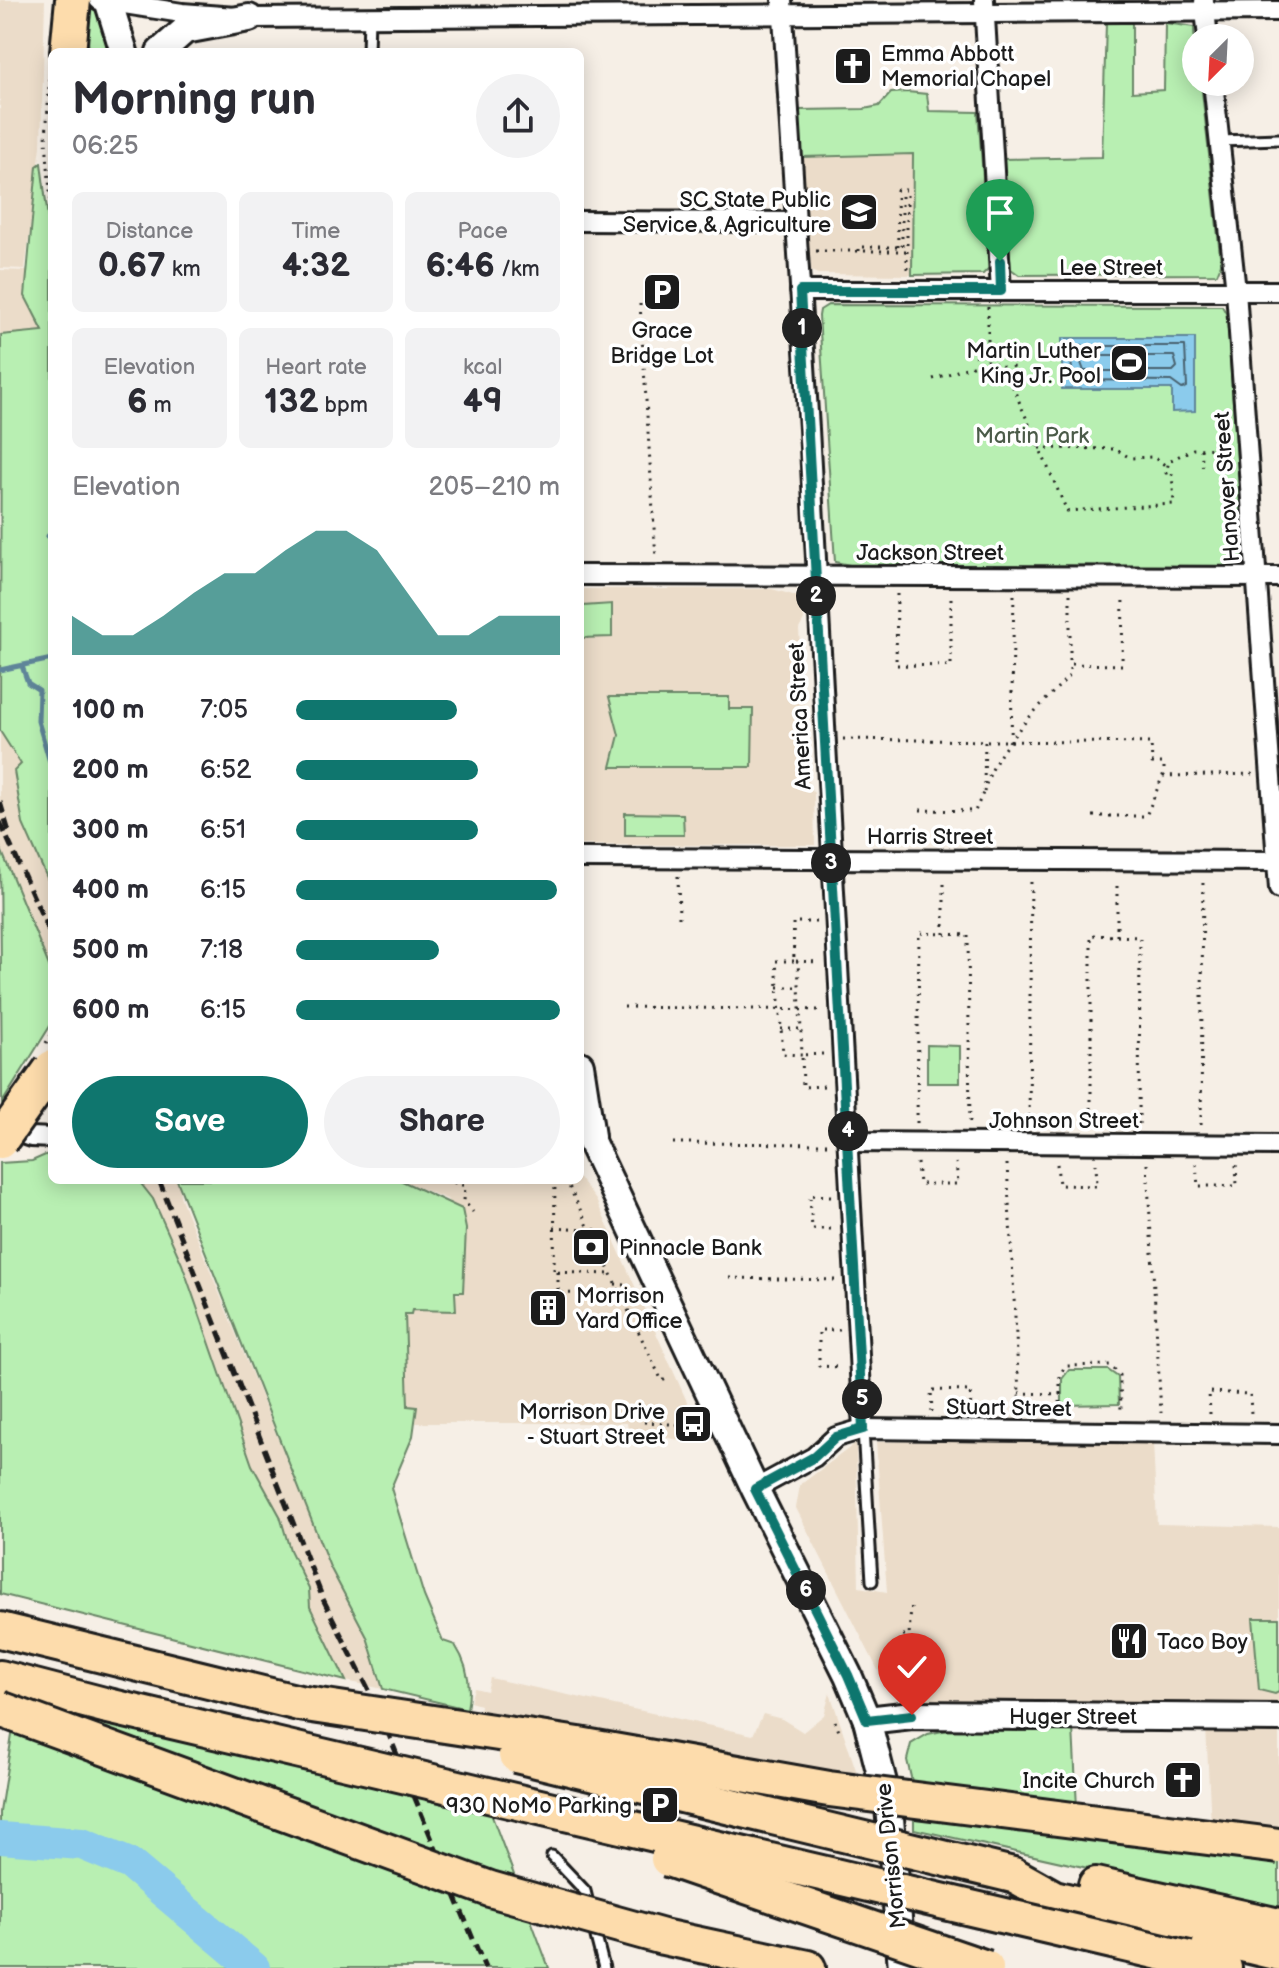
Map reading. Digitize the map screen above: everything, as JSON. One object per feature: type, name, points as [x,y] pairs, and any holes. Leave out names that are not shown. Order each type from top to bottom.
[{"type":"highway","points":[[68,48],[74,0]]},
{"type":"highway","points":[[0,1141],[48,1074]]},
{"type":"highway","points":[[0,1630],[1013,1875],[1056,1876],[1279,1926]]},
{"type":"highway","points":[[0,1678],[501,1801],[1224,1968]]},
{"type":"highway","points":[[299,1703],[579,1745],[829,1789],[1279,1846]]},
{"type":"highway","points":[[0,1709],[490,1889],[663,1937],[796,1966]]},
{"type":"highway","points":[[501,1801],[986,1968]]},
{"type":"highway","points":[[1013,1875],[1054,1898],[1279,1953]]},
{"type":"main road","points":[[74,0],[80,48]]},
{"type":"main road","points":[[105,1],[123,48]]},
{"type":"main road","points":[[165,48],[185,30],[249,18]]},
{"type":"main road","name":"Morrison Drive","points":[[584,1130],[867,1720],[889,1806],[902,1968]]},
{"type":"main road","name":"Huger Street","points":[[867,1720],[912,1715],[1279,1718]]},
{"type":"street","points":[[105,1],[182,13],[249,18],[369,9],[782,6],[1204,6],[1279,11]]},
{"type":"street","name":"America Street","points":[[782,6],[863,1429]]},
{"type":"street","points":[[984,6],[1001,291]]},
{"type":"street","name":"Hanover Street","points":[[1215,96],[1236,291],[1279,889]]},
{"type":"street","points":[[584,221],[795,222]]},
{"type":"street","name":"Lee Street","points":[[800,291],[1279,291]]},
{"type":"street","name":"Jackson Street","points":[[584,575],[1279,577]]},
{"type":"street","name":"Harris Street","points":[[584,858],[1278,861]]},
{"type":"street","points":[[0,1127],[31,1137],[48,1138]]},
{"type":"street","name":"Johnson Street","points":[[848,1142],[1279,1145]]},
{"type":"street","name":"Stuart Street","points":[[755,1489],[814,1457],[836,1437],[863,1429],[1279,1434]]},
{"type":"lane","points":[[368,48],[369,9]]},
{"type":"lane","points":[[1220,141],[1279,139]]},
{"type":"lane","points":[[863,1429],[872,1581]]},
{"type":"lane","points":[[552,1856],[585,1891],[604,1968]]},
{"type":"path","points":[[46,139],[48,166]]},
{"type":"path","points":[[859,251],[859,247],[898,247],[897,190],[907,190],[907,272]]},
{"type":"path","points":[[812,251],[907,251]]},
{"type":"path","points":[[640,304],[656,559]]},
{"type":"path","points":[[988,307],[988,349]]},
{"type":"path","points":[[979,364],[975,354],[988,349],[1009,358],[1014,372],[1007,375]]},
{"type":"path","points":[[933,379],[987,361],[1004,367],[1018,404],[1022,402],[1039,448],[1062,506],[1070,511],[1174,504],[1172,472],[1166,473],[1165,465],[1153,457],[1130,458],[1116,449],[1039,448]]},
{"type":"path","points":[[1201,448],[1203,473]]},
{"type":"path","points":[[1165,465],[1185,451],[1233,448]]},
{"type":"path","points":[[897,594],[896,665],[951,666],[951,594]]},
{"type":"path","points":[[1011,741],[1014,594]]},
{"type":"path","points":[[920,810],[975,811],[987,781],[1011,741],[1070,675],[1070,594]]},
{"type":"path","points":[[1070,664],[1122,665],[1123,595]]},
{"type":"path","points":[[839,739],[1151,743],[1152,763],[1164,763],[1164,772],[1146,816],[1093,816]]},
{"type":"path","points":[[984,792],[985,741]]},
{"type":"path","points":[[1164,772],[1164,776],[1258,774]]},
{"type":"path","points":[[944,934],[945,875]]},
{"type":"path","points":[[678,876],[679,919]]},
{"type":"path","points":[[1029,1128],[1031,876]]},
{"type":"path","points":[[1117,877],[1117,936]]},
{"type":"path","points":[[1201,1129],[1203,877]]},
{"type":"path","points":[[816,922],[793,922],[803,1087],[826,1086]]},
{"type":"path","points":[[917,1127],[919,933],[968,935],[970,1128]]},
{"type":"path","points":[[1091,1129],[1091,935],[1140,937],[1139,1129]]},
{"type":"path","points":[[818,962],[776,961],[783,1054],[824,1054]]},
{"type":"path","points":[[778,987],[799,987]]},
{"type":"path","points":[[624,1007],[821,1010]]},
{"type":"path","points":[[781,1029],[801,1029]]},
{"type":"path","points":[[673,1143],[829,1144]]},
{"type":"path","points":[[917,1163],[919,1184],[958,1184],[956,1163]]},
{"type":"path","points":[[1007,1164],[1020,1412]]},
{"type":"path","points":[[1057,1164],[1059,1185],[1097,1186],[1096,1164]]},
{"type":"path","points":[[1147,1164],[1161,1413]]},
{"type":"path","points":[[1196,1164],[1198,1186],[1237,1186],[1236,1164]]},
{"type":"path","points":[[459,1184],[465,1186],[464,1201],[473,1212]]},
{"type":"path","points":[[555,1184],[554,1272],[610,1274]]},
{"type":"path","points":[[568,1184],[662,1381],[668,1378]]},
{"type":"path","points":[[833,1196],[810,1195],[812,1229],[834,1229]]},
{"type":"path","points":[[554,1227],[601,1230]]},
{"type":"path","points":[[558,1272],[558,1293],[619,1294]]},
{"type":"path","points":[[729,1278],[837,1280]]},
{"type":"path","points":[[615,1284],[626,1285]]},
{"type":"path","points":[[840,1330],[819,1330],[819,1366],[841,1367]]},
{"type":"path","points":[[1060,1413],[1060,1375],[1065,1366],[1110,1365],[1120,1375],[1121,1413]]},
{"type":"path","points":[[932,1412],[931,1390],[970,1391],[971,1412]]},
{"type":"path","points":[[1210,1414],[1209,1392],[1250,1394],[1251,1414]]},
{"type":"path","points":[[1019,1393],[1060,1394]]},
{"type":"path","points":[[644,1422],[682,1425],[688,1422]]},
{"type":"path","points":[[902,1689],[901,1635],[909,1635],[911,1608]]},
{"type":"path","points":[[835,1721],[840,1734]]},
{"type":"shaded area","points":[[0,0],[45,0],[41,146],[25,269],[0,268]]},
{"type":"shaded area","name":"SC State Public Service & Agriculture","points":[[913,154],[912,275],[818,274],[811,271],[802,157]]},
{"type":"shaded area","points":[[0,270],[27,271],[25,296],[43,331],[0,443]]},
{"type":"shaded area","points":[[584,589],[772,589],[800,597],[804,620],[799,629],[809,788],[814,793],[815,845],[584,845]]},
{"type":"shaded area","points":[[0,731],[21,764],[23,824],[48,880],[48,962],[0,847]]},
{"type":"shaded area","points":[[141,1184],[179,1184],[180,1196],[330,1567],[367,1637],[383,1689],[346,1681],[310,1607],[309,1589],[252,1465],[182,1264],[153,1199]]},
{"type":"shaded area","name":"Morrison Yard Office","points":[[410,1184],[584,1184],[596,1200],[703,1437],[679,1440],[628,1430],[627,1423],[416,1423],[417,1407],[408,1407],[405,1314],[463,1292],[466,1229],[447,1199]]},
{"type":"shaded area","points":[[1011,1439],[1153,1442],[1157,1524],[1279,1527],[1279,1705],[912,1700],[889,1692],[796,1508],[800,1485],[856,1443],[859,1587],[887,1592],[876,1442]]},
{"type":"shaded area","points":[[490,1678],[753,1735],[763,1714],[782,1719],[803,1732],[824,1715],[830,1693],[859,1779],[539,1725],[479,1711],[480,1705],[470,1702],[474,1688],[487,1691]]},
{"type":"shaded area","points":[[1206,1727],[1279,1729],[1279,1834],[1211,1825]]},
{"type":"green space","points":[[97,5],[110,48],[89,48],[86,12]]},
{"type":"green space","points":[[1106,23],[1132,23],[1132,92],[1164,90],[1165,23],[1182,25],[1182,96],[1203,96],[1221,264],[1217,274],[1019,275],[1011,269],[1002,159],[1102,157]]},
{"type":"green space","points":[[891,93],[927,94],[929,111],[978,112],[990,267],[983,274],[912,275],[913,154],[802,157],[799,110],[864,109],[879,106]]},
{"type":"green space","points":[[41,163],[48,218],[48,880],[23,824],[14,771],[21,764],[0,731],[1,335],[43,331],[25,296],[37,166]]},
{"type":"green space","name":"Martin Park","points":[[828,305],[1222,306],[1227,315],[1244,562],[1235,566],[850,565],[835,562],[819,316],[820,310]]},
{"type":"green space","points":[[612,604],[612,637],[584,638],[584,606]]},
{"type":"green space","points":[[609,697],[729,697],[729,709],[753,709],[752,767],[611,767],[619,735]]},
{"type":"green space","points":[[625,813],[683,814],[684,835],[625,835]]},
{"type":"green space","points":[[0,847],[48,963],[48,1029],[2,1103]]},
{"type":"green space","points":[[927,1045],[960,1046],[960,1083],[927,1083]]},
{"type":"green space","points":[[48,1154],[48,1184],[141,1184],[153,1199],[182,1264],[252,1465],[280,1516],[290,1550],[309,1589],[310,1607],[346,1681],[0,1594],[0,1163],[32,1161]]},
{"type":"green space","points":[[179,1184],[409,1184],[462,1209],[466,1229],[463,1292],[455,1292],[456,1311],[412,1310],[411,1314],[405,1314],[408,1406],[417,1407],[413,1436],[391,1488],[424,1596],[443,1641],[455,1645],[466,1668],[469,1683],[467,1709],[383,1689],[367,1637],[330,1567]]},
{"type":"green space","points":[[1069,1370],[1108,1370],[1118,1377],[1119,1404],[1062,1405],[1062,1379]]},
{"type":"green space","points":[[1253,1618],[1279,1618],[1279,1692],[1275,1694],[1259,1690]]},
{"type":"green space","points":[[20,1684],[487,1803],[549,1968],[0,1968],[0,1812]]},
{"type":"green space","points":[[967,1726],[1073,1727],[1077,1808],[913,1786],[907,1760],[911,1744],[928,1734]]},
{"type":"green space","points":[[914,1813],[1279,1860],[1279,1911],[914,1829]]},
{"type":"water","name":"Martin Luther King Jr. Pool","points":[[1062,338],[1195,338],[1195,411],[1172,412],[1172,389],[1062,389]]},
{"type":"waterway","points":[[0,670],[48,660]]},
{"type":"waterway","points":[[22,666],[28,683],[39,690],[38,721],[48,755]]},
{"type":"waterway","points":[[0,1838],[82,1844],[130,1864],[254,1968]]},
{"type":"railway","points":[[0,802],[9,832]]},
{"type":"railway","points":[[0,822],[48,929]]},
{"type":"railway","points":[[161,1184],[323,1599],[377,1706],[485,1968]]},
{"type":"place","name":"Emma Abbott Memorial Chapel","points":[[853,66]]},
{"type":"place","name":"SC State Public Service & Agriculture","points":[[859,212]]},
{"type":"place","name":"Grace Bridge Lot","points":[[662,292]]},
{"type":"place","name":"Martin Luther King Jr. Pool","points":[[1129,363]]},
{"type":"place","name":"Pinnacle Bank","points":[[591,1247]]},
{"type":"place","name":"Morrison Yard Office","points":[[548,1308]]},
{"type":"place","name":"Morrison Drive - Stuart Street","points":[[693,1424]]},
{"type":"place","name":"Taco Boy","points":[[1129,1641]]},
{"type":"place","name":"Incite Church","points":[[1183,1780]]},
{"type":"place","name":"930 NoMo Parking","points":[[660,1805]]},
{"type":"route","points":[[912,1715],[867,1720],[848,1675],[755,1489],[814,1457],[836,1437],[863,1429],[800,291],[1001,291],[1000,261]]}]
